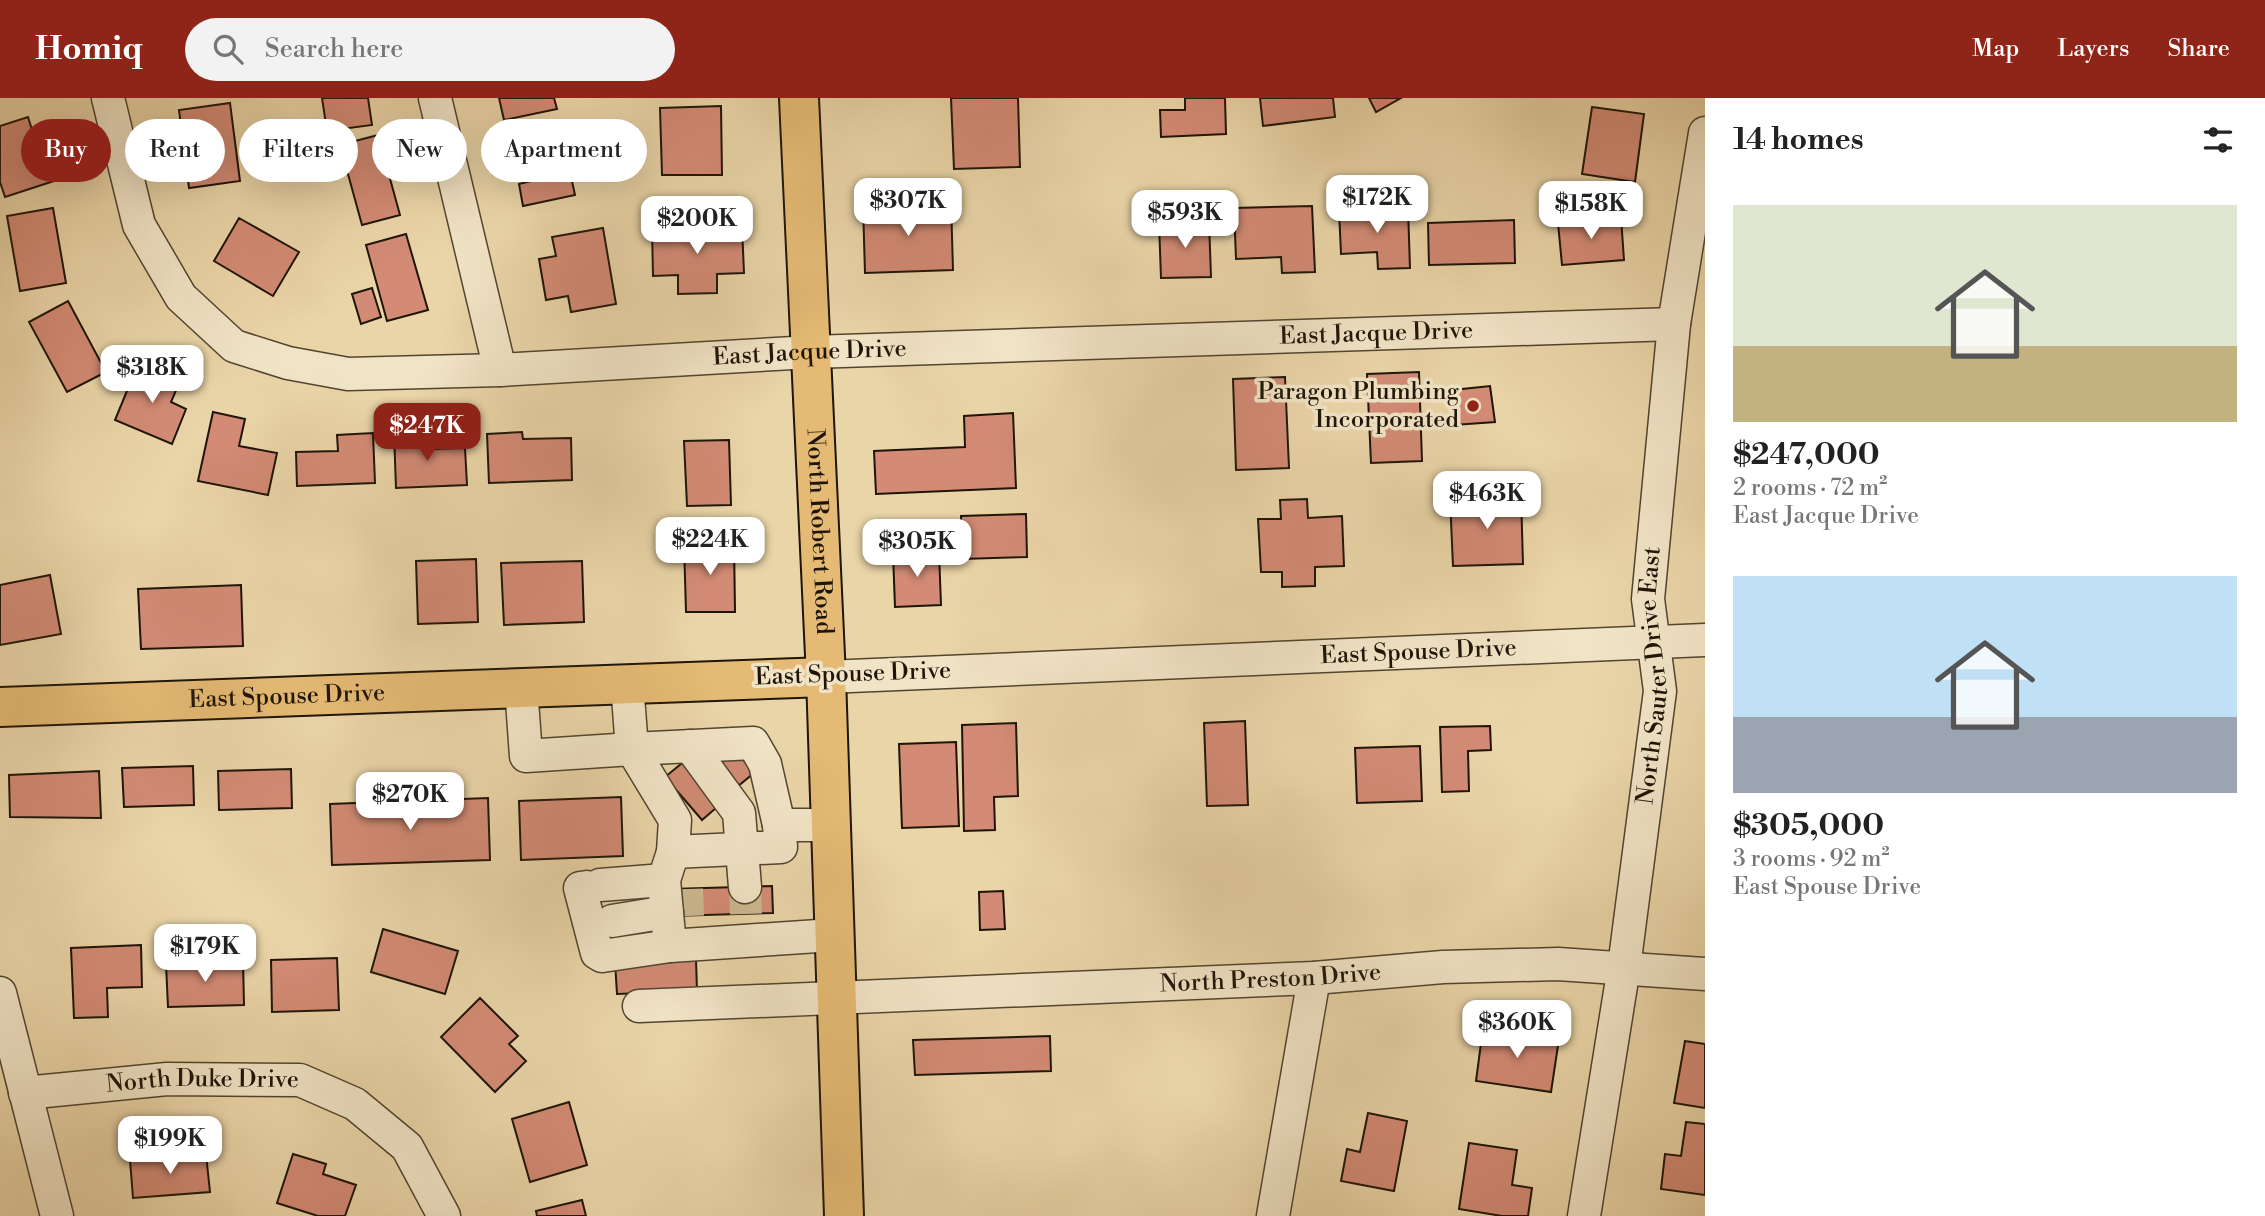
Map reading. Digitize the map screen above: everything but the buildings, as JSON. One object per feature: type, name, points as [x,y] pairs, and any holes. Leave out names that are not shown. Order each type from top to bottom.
[{"type":"main road","name":"North Robert Road","points":[[799,98],[826,677],[844,1216]]},
{"type":"main road","name":"East Spouse Drive","points":[[0,707],[826,677]]},
{"type":"street","name":"East Jacque Drive","points":[[108,98],[139,225],[181,298],[234,345],[288,363],[348,374],[500,370],[811,352],[1674,324]]},
{"type":"street","points":[[435,98],[500,370]]},
{"type":"street","name":"North Sauter Drive East","points":[[1584,1216],[1624,967],[1660,691],[1648,599],[1674,324],[1705,133]]},
{"type":"street","name":"East Spouse Drive","points":[[826,677],[1705,640]]},
{"type":"street","points":[[627,683],[632,749],[675,820],[676,902]]},
{"type":"street","points":[[521,687],[526,756],[753,743],[765,764],[779,825],[781,847],[733,849],[676,902],[602,956],[597,953],[598,916],[676,902],[833,935]]},
{"type":"street","points":[[690,746],[738,813],[733,849],[735,914]]},
{"type":"street","points":[[779,825],[830,825]]},
{"type":"street","name":"North Preston Drive","points":[[639,1006],[1314,978],[1443,967],[1558,964],[1705,974]]},
{"type":"street","points":[[1273,1216],[1314,978]]},
{"type":"street","points":[[0,993],[57,1216]]},
{"type":"street","name":"North Duke Drive","points":[[25,1093],[167,1079],[300,1080],[355,1104],[407,1147],[444,1216]]},
{"type":"tunnel","points":[[745,887],[746,914]]},
{"type":"tunnel","points":[[687,889],[688,916]]},
{"type":"place","name":"Paragon Plumbing Incorporated","points":[[1473,406]]}]
